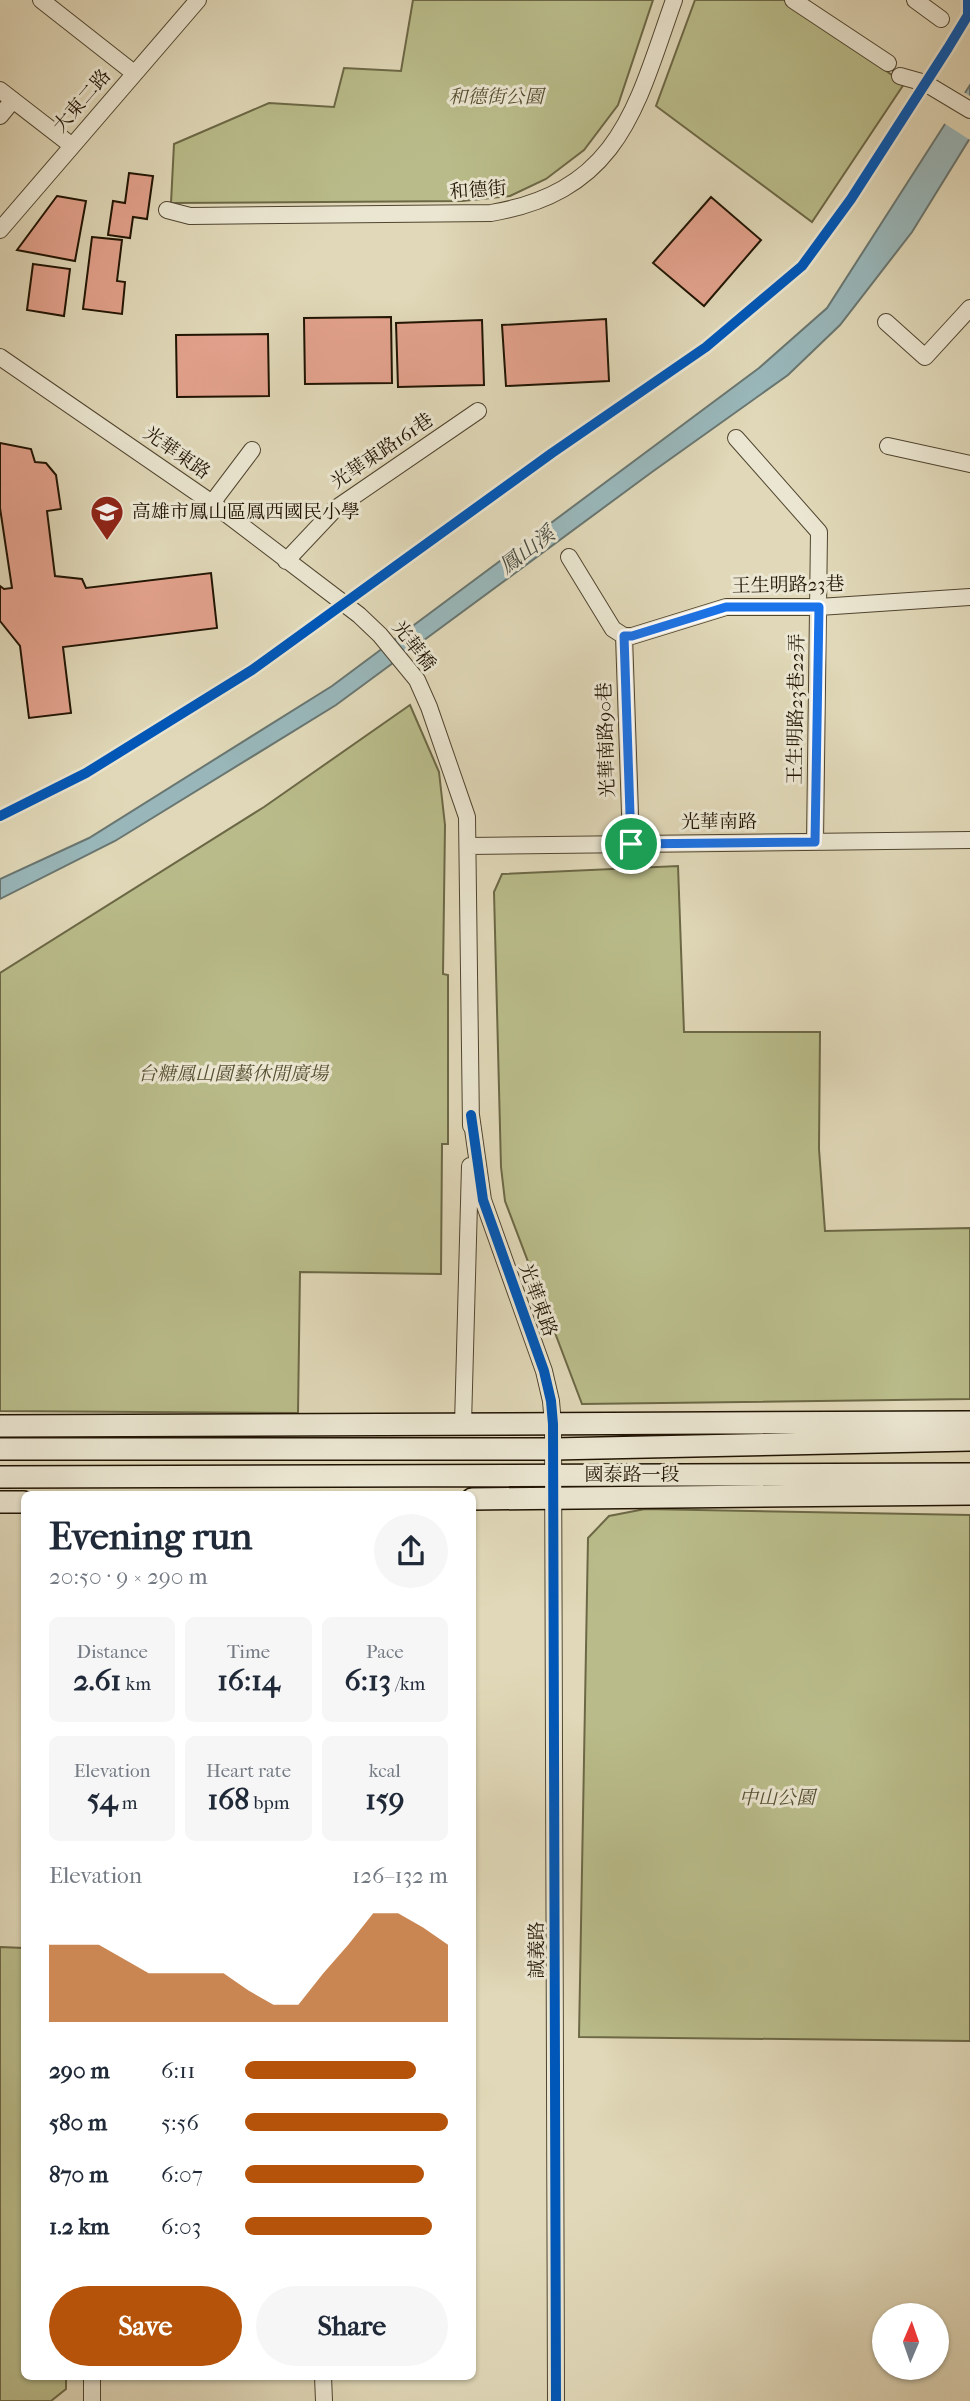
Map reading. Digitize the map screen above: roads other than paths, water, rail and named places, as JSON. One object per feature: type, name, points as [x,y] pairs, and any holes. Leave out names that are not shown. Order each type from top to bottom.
[{"type":"street","points":[[41,0],[134,74]]},
{"type":"street","name":"大東二路","points":[[0,230],[198,0]]},
{"type":"street","name":"和德街","points":[[167,210],[190,216],[491,213],[547,198],[594,167],[615,143],[637,103],[674,0]]},
{"type":"street","points":[[793,0],[888,63]]},
{"type":"street","points":[[915,0],[941,19]]},
{"type":"street","points":[[900,75],[925,83],[970,110]]},
{"type":"street","points":[[0,116],[7,95],[71,145]]},
{"type":"street","points":[[886,322],[925,356],[970,308]]},
{"type":"street","name":"光華東路","points":[[0,357],[212,503],[359,615]]},
{"type":"street","name":"光華東路161巷","points":[[286,561],[335,509],[478,411]]},
{"type":"street","name":"王生明路23巷22弄","points":[[736,439],[819,532],[815,842]]},
{"type":"street","points":[[888,446],[970,464]]},
{"type":"street","points":[[212,503],[252,450]]},
{"type":"street","points":[[569,557],[612,629],[624,636]]},
{"type":"street","name":"王生明路23巷","points":[[624,636],[632,636],[726,607],[819,607],[970,597]]},
{"type":"street","name":"光華橋","points":[[359,615],[380,635],[417,680],[429,707]]},
{"type":"street","name":"光華南路90巷","points":[[624,636],[631,844]]},
{"type":"street","name":"光華東路","points":[[429,707],[467,817],[468,1060],[471,1115],[463,1424]]},
{"type":"street","name":"光華南路","points":[[468,846],[970,839]]},
{"type":"street","name":"光華東路","points":[[471,1115],[483,1200],[544,1371],[551,1401],[554,1500]]},
{"type":"street","points":[[0,1426],[970,1422]]},
{"type":"street","name":"國泰路一段","points":[[681,1423],[681,1446]]},
{"type":"street","name":"國泰路一段","points":[[0,1449],[554,1449],[970,1440]]},
{"type":"street","name":"國泰路一段","points":[[0,1477],[970,1475]]},
{"type":"street","name":"國泰路一段","points":[[476,1499],[970,1494]]},
{"type":"street","name":"誠義路","points":[[554,1500],[556,2401]]},
{"type":"street","points":[[0,1502],[21,1502]]},
{"type":"street","points":[[92,2380],[92,2401]]},
{"type":"street","points":[[323,2380],[324,2401]]},
{"type":"water","name":"鳳山溪","points":[[970,85],[970,138],[912,232],[840,325],[788,375],[336,705],[115,841],[0,899],[0,879],[89,838],[332,686],[759,368],[827,308]]},
{"type":"place","name":"高雄市鳳山區鳳西國民小學","points":[[107,542]]},
{"type":"park label","name":"和德街公園","points":[[496,97]]},
{"type":"park label","name":"台糖鳳山園藝休閒廣場","points":[[233,1074]]},
{"type":"park label","name":"中山公園","points":[[777,1798]]}]
